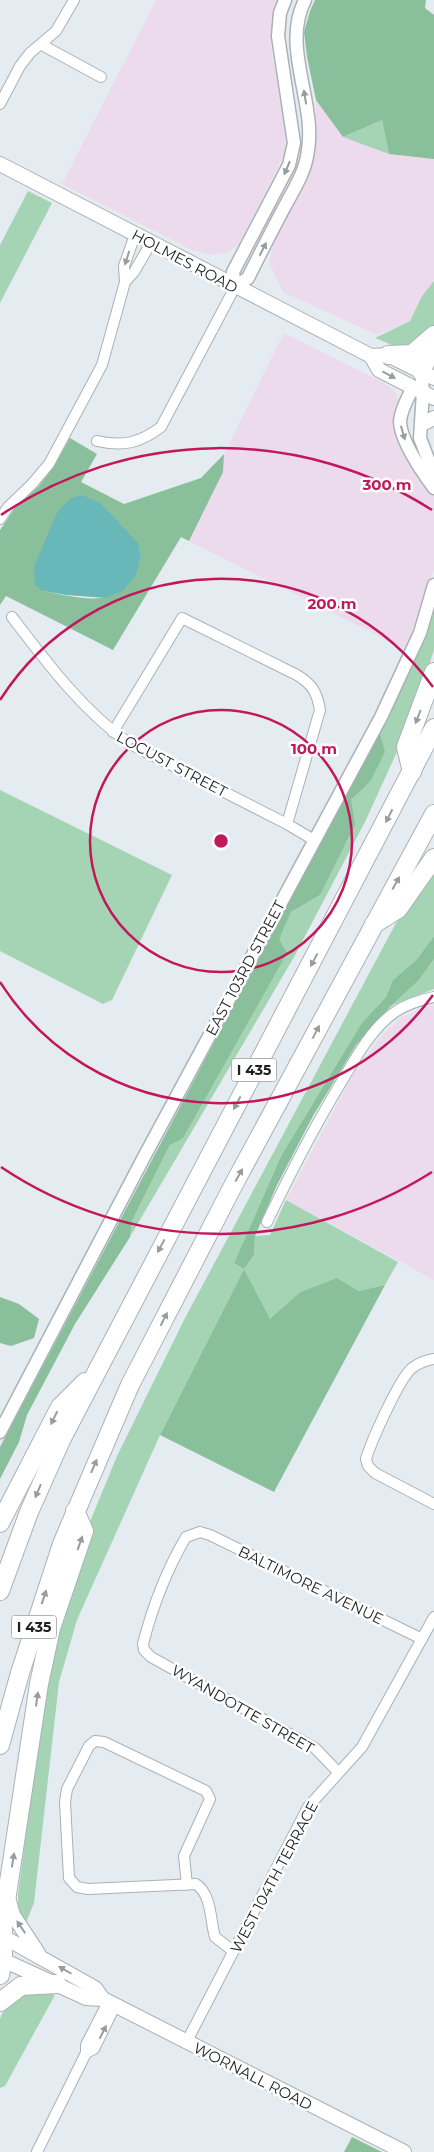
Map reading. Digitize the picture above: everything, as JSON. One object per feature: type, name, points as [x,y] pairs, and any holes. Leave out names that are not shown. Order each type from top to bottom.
[{"type":"highway","points":[[379,355],[412,354],[434,335]]},
{"type":"highway","points":[[428,374],[434,346]]},
{"type":"highway","points":[[412,772],[406,747],[434,672]]},
{"type":"highway","name":"I 435","points":[[0,1591],[45,1475],[98,1369],[434,728]]},
{"type":"highway","name":"I 435","points":[[0,1745],[41,1604],[75,1511],[135,1376],[235,1182],[434,814]]},
{"type":"highway","points":[[372,926],[398,909],[434,858]]},
{"type":"highway","points":[[0,1523],[60,1407],[98,1369]]},
{"type":"highway","points":[[1,1967],[2,1936],[7,1896],[40,1684],[51,1628],[84,1531],[75,1511]]},
{"type":"highway","points":[[0,2002],[21,1986],[57,1984]]},
{"type":"main road","name":"HOLMES ROAD","points":[[0,164],[234,287],[379,355],[428,374]]},
{"type":"main road","name":"HOLMES ROAD","points":[[379,355],[379,370],[423,393]]},
{"type":"main road","points":[[423,393],[428,374]]},
{"type":"main road","points":[[7,1896],[13,1915],[40,1956]]},
{"type":"main road","name":"WORNALL ROAD","points":[[2,1936],[96,1988],[109,2002]]},
{"type":"main road","name":"WORNALL ROAD","points":[[1,1967],[57,1984],[86,1998],[109,2002],[186,2043],[404,2152]]},
{"type":"street","points":[[0,104],[20,66],[30,53],[56,31],[74,0]]},
{"type":"street","points":[[234,287],[233,272],[289,165],[294,143],[278,36],[280,13],[285,0]]},
{"type":"street","points":[[97,441],[115,445],[130,444],[146,439],[161,427],[234,287],[249,275],[303,172],[308,150],[309,119],[295,36],[298,19],[305,0]]},
{"type":"street","points":[[42,44],[101,77]]},
{"type":"street","points":[[0,519],[8,507],[49,464],[102,365],[125,282],[124,266],[136,235]]},
{"type":"street","points":[[125,282],[134,272],[151,242]]},
{"type":"street","points":[[434,475],[420,438],[428,421],[423,393],[404,405],[400,421],[404,439],[434,488]]},
{"type":"street","name":"EAST 103RD STREET","points":[[0,1432],[314,840],[382,717],[420,633],[434,585]]},
{"type":"street","name":"LOCUST STREET","points":[[12,617],[42,657],[93,715],[113,732],[130,744],[287,824],[314,840]]},
{"type":"street","points":[[113,732],[182,618],[296,675],[308,682],[317,693],[320,710],[287,824]]},
{"type":"street","points":[[267,1222],[307,1139],[352,1064],[378,1028],[396,1012],[409,1004],[434,997]]},
{"type":"street","points":[[433,1359],[425,1360],[412,1368],[402,1380],[368,1453],[367,1464],[375,1473],[434,1504]]},
{"type":"street","name":"BALTIMORE AVENUE","points":[[144,1650],[143,1644],[154,1603],[170,1565],[186,1537],[200,1532],[422,1639]]},
{"type":"street","name":"WEST 104TH TERRACE","points":[[186,2043],[292,1842],[308,1807],[362,1747],[434,1617]]},
{"type":"street","name":"WYANDOTTE STREET","points":[[144,1650],[151,1657],[315,1748],[338,1772]]},
{"type":"street","points":[[187,1885],[184,1856],[210,1799],[206,1791],[104,1742],[95,1742],[89,1746],[68,1789],[65,1802],[68,1878],[77,1887],[88,1889],[187,1885],[196,1884],[201,1888],[210,1908],[215,1937],[234,1951]]},
{"type":"street","points":[[37,2152],[86,2053],[94,2049],[109,2002]]},
{"type":"shaded area","points":[[156,0],[278,0],[273,15],[271,46],[286,141],[283,157],[239,245],[226,253],[210,255],[192,250],[62,184]]},
{"type":"shaded area","points":[[316,100],[343,137],[389,154],[434,159],[434,281],[422,296],[410,321],[377,335],[283,292],[269,263],[274,242],[309,175],[316,143]]},
{"type":"shaded area","points":[[284,333],[384,383],[396,392],[398,400],[396,416],[434,496],[434,569],[407,650],[189,541],[223,472],[224,454]]},
{"type":"shaded area","points":[[429,1006],[434,1006],[434,1280],[286,1200],[355,1071],[381,1037],[401,1017]]},
{"type":"green space","points":[[315,0],[426,0],[425,8],[434,15],[434,159],[389,154],[382,120],[343,137],[316,100],[307,57],[304,32]]},
{"type":"green space","points":[[382,120],[389,154],[343,137]]},
{"type":"green space","points":[[28,191],[52,203],[0,303],[0,245]]},
{"type":"green space","points":[[434,281],[434,327],[414,348],[392,345],[375,338],[410,321],[422,296]]},
{"type":"green space","points":[[70,438],[97,454],[81,482],[124,504],[201,478],[224,454],[223,472],[189,541],[181,537],[113,650],[6,596],[0,605],[0,530],[15,508],[39,486],[54,466]],"holes":[[[141,557],[134,574],[126,586],[116,594],[104,598],[76,597],[43,591]]]},
{"type":"green space","points":[[434,608],[434,650],[410,723],[366,820],[294,957],[130,1237],[132,1221],[170,1145],[183,1137],[291,912],[320,895],[351,800],[370,782],[379,731],[412,668]]},
{"type":"green space","points":[[379,731],[385,752],[370,782],[351,800],[355,824],[320,895],[291,912],[279,939],[287,953],[183,1138],[170,1145],[132,1221],[130,1237],[75,1324],[27,1415],[19,1442],[0,1479],[0,1447]]},
{"type":"green space","points":[[0,790],[172,875],[112,1000],[103,1004],[0,951]]},
{"type":"green space","points":[[434,869],[434,936],[417,959],[393,980],[386,997],[362,1024],[281,1156],[234,1263],[244,1269],[160,1435],[77,1620],[59,1682],[34,1903],[25,1925],[18,1914],[18,1895],[45,1688],[64,1602],[87,1529],[117,1456],[184,1320],[396,923]]},
{"type":"green space","points":[[434,936],[434,959],[419,980],[391,1006],[356,1045],[313,1116],[277,1185],[255,1236],[254,1255],[244,1269],[234,1263],[281,1156],[362,1023],[386,997],[393,980],[417,959]]},
{"type":"green space","points":[[434,959],[434,989],[391,1006],[419,980]]},
{"type":"green space","points":[[286,1200],[398,1262],[385,1285],[358,1291],[299,1293],[270,1320],[244,1269],[254,1255],[255,1236],[270,1235]]},
{"type":"green space","points":[[244,1269],[270,1319],[299,1293],[337,1278],[358,1291],[385,1285],[274,1492],[160,1435]]},
{"type":"green space","points":[[0,1297],[19,1304],[39,1319],[34,1338],[11,1346],[0,1343]]},
{"type":"green space","points":[[43,1991],[55,1995],[5,2086],[0,2088],[0,2019],[3,2012],[11,2001],[16,1998],[28,1993]]},
{"type":"green space","points":[[352,2137],[382,2152],[344,2152]]},
{"type":"water","points":[[82,495],[100,503],[138,543],[141,557],[136,575],[123,591],[106,598],[43,591],[35,585],[34,567],[57,513],[70,499]]}]
